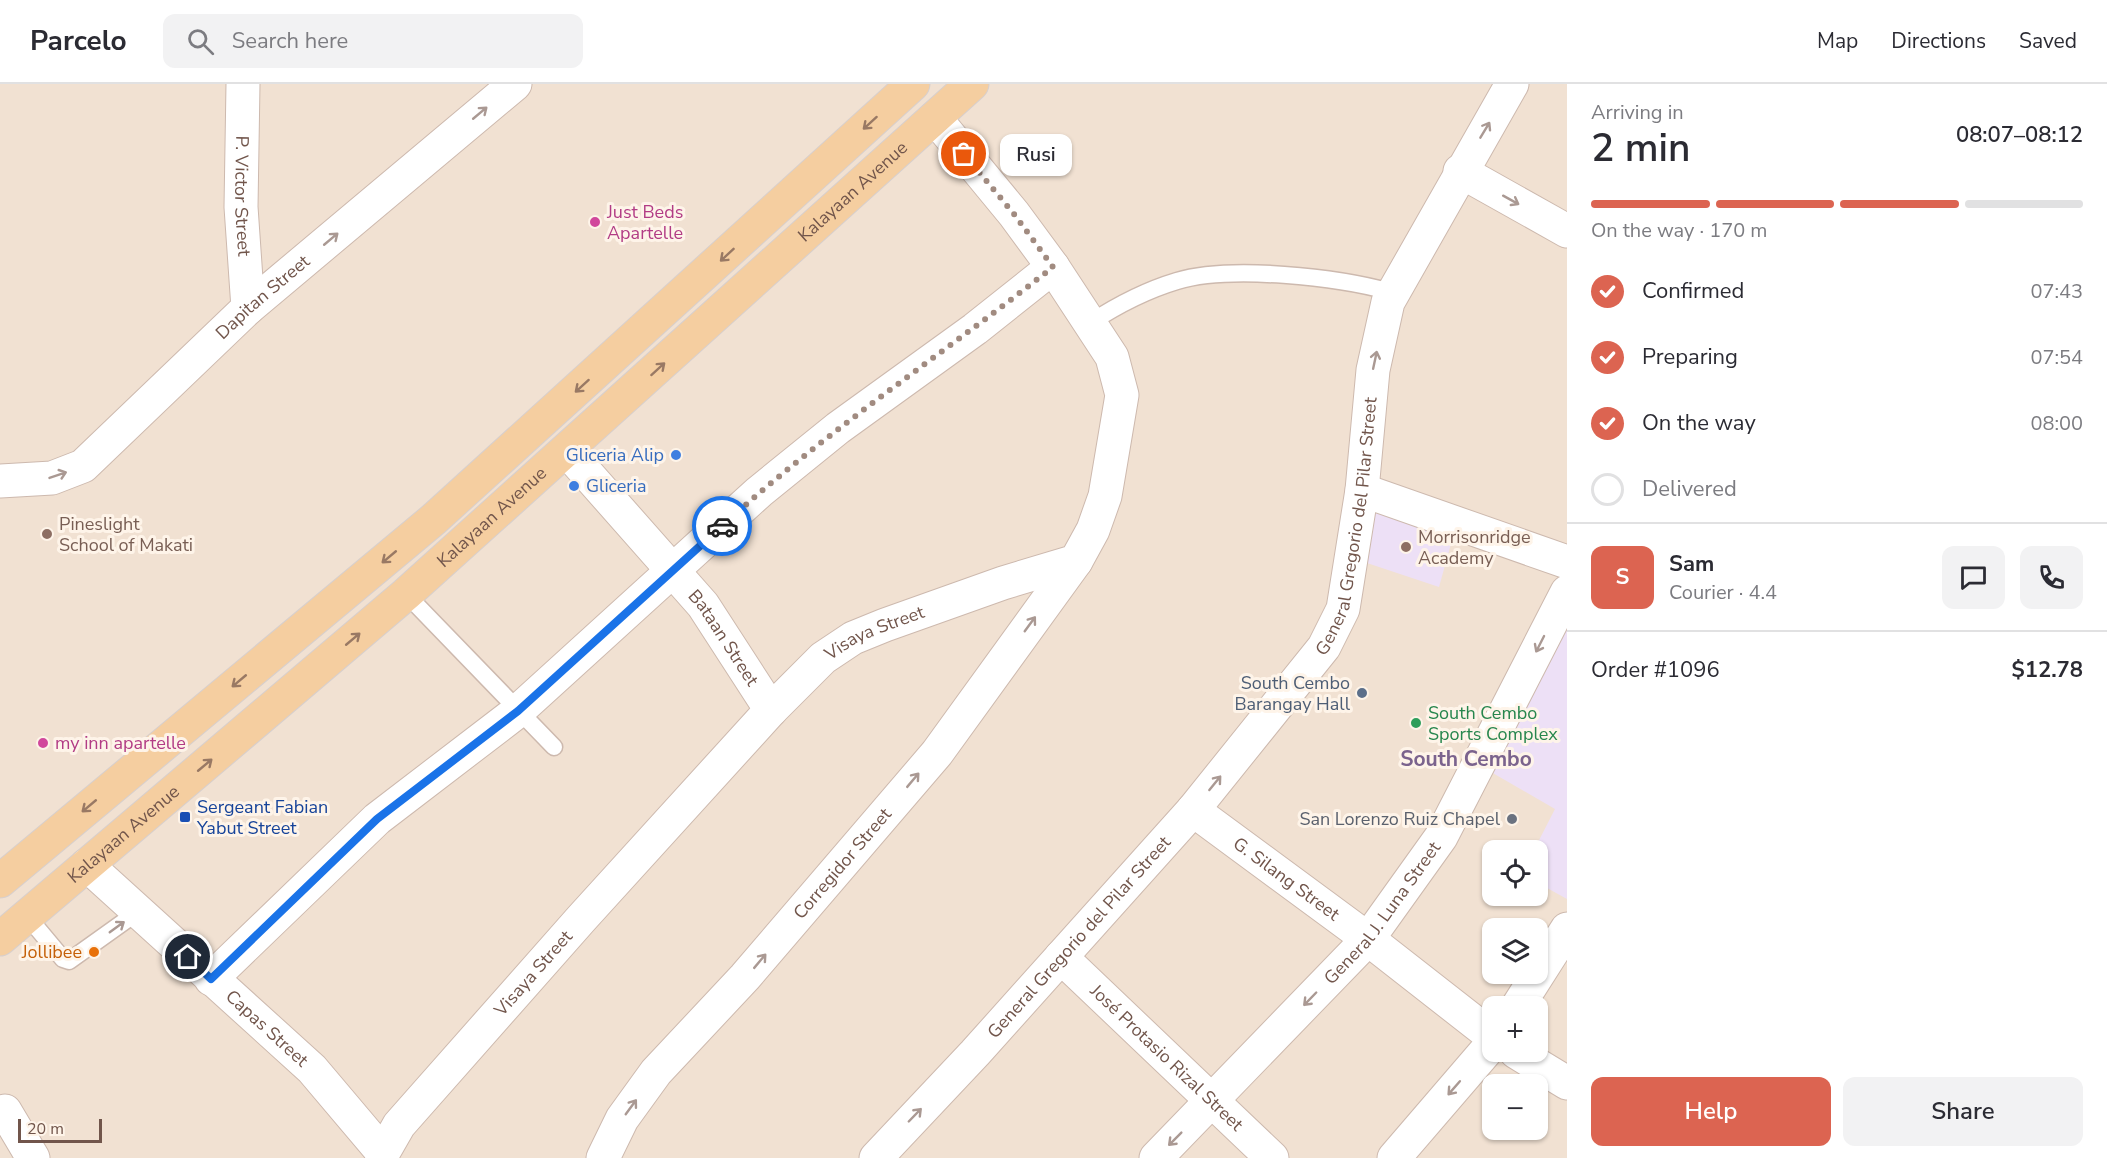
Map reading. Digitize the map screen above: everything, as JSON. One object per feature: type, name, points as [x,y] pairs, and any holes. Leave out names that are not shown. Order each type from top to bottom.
[{"type":"main road","name":"Kalayaan Avenue","points":[[0,881],[434,519],[913,84]]},
{"type":"main road","name":"Kalayaan Avenue","points":[[0,939],[406,594],[972,84]]},
{"type":"street","name":"P. Victor Street","points":[[243,84],[241,207],[249,308]]},
{"type":"street","name":"Dapitan Street","points":[[0,481],[52,478],[83,466],[249,308],[515,84]]},
{"type":"street","name":"General Gregorio del Pilar Street","points":[[876,1158],[1193,810],[1324,647],[1343,609],[1362,490],[1373,370],[1391,292],[1512,84]]},
{"type":"street","points":[[935,118],[1014,214],[1053,267],[1112,357],[1122,395],[1105,496],[1093,530],[1076,561]]},
{"type":"street","points":[[1460,171],[1567,231]]},
{"type":"street","points":[[211,979],[377,819],[518,711],[759,492],[838,428],[975,329],[1053,267]]},
{"type":"street","name":"Bataan Street","points":[[567,451],[673,570],[720,628],[771,710]]},
{"type":"street","points":[[1362,490],[1567,562]]},
{"type":"street","name":"Visaya Street","points":[[382,1155],[399,1125],[581,919],[771,710],[823,658],[853,638],[1003,583],[1076,561]]},
{"type":"street","name":"Corregidor Street","points":[[603,1158],[622,1119],[656,1072],[746,977],[937,753],[1076,561]]},
{"type":"street","name":"General J. Luna Street","points":[[1156,1158],[1368,939],[1441,837],[1567,592]]},
{"type":"street","name":"G. Silang Street","points":[[1193,810],[1368,939],[1482,1028]]},
{"type":"street","name":"Capas Street","points":[[87,865],[312,1069],[382,1155]]},
{"type":"street","points":[[1524,996],[1567,929]]},
{"type":"street","name":"José Protasio Rizal Street","points":[[1061,957],[1272,1158]]},
{"type":"street","points":[[1394,1158],[1482,1056]]},
{"type":"street","points":[[1532,1062],[1567,1083]]},
{"type":"street","points":[[5,1111],[33,1158]]},
{"type":"lane","points":[[1090,323],[1119,305],[1176,281],[1198,277],[1277,275],[1363,284],[1391,292]]},
{"type":"lane","points":[[406,594],[554,747]]},
{"type":"lane","points":[[27,916],[63,959],[69,961],[138,911]]},
{"type":"shaded area","points":[[0,84],[1567,84],[1567,1158],[0,1158]]},
{"type":"shaded area","name":"Morrisonridge Academy","points":[[1372,512],[1454,533],[1439,587],[1358,560]]},
{"type":"shaded area","points":[[1567,601],[1567,899],[1548,889],[1548,840],[1539,840],[1555,809],[1491,772]]},
{"type":"way so far","points":[[722,526],[759,492],[838,428],[975,329],[1053,267],[1014,214],[964,154]]},
{"type":"place","name":"Rusi","points":[[964,154]]},
{"type":"place","name":"Just Beds Apartelle","points":[[595,222]]},
{"type":"place","name":"Gliceria Alip","points":[[676,455]]},
{"type":"place","name":"Gliceria","points":[[574,486]]},
{"type":"place","name":"Pineslight School of Makati","points":[[47,534]]},
{"type":"place","name":"Morrisonridge Academy","points":[[1406,547]]},
{"type":"place","name":"South Cembo Barangay Hall","points":[[1362,693]]},
{"type":"place","name":"South Cembo Sports Complex","points":[[1416,723]]},
{"type":"place","name":"my inn apartelle","points":[[43,743]]},
{"type":"place","name":"Sergeant Fabian Yabut Street","points":[[185,817]]},
{"type":"place","name":"San Lorenzo Ruiz Chapel","points":[[1512,819]]},
{"type":"place","name":"Jollibee","points":[[94,952]]},
{"type":"district","name":"South Cembo","points":[[1466,759]]},
{"type":"route","points":[[188,957],[211,979],[377,819],[518,711],[722,526]]}]
